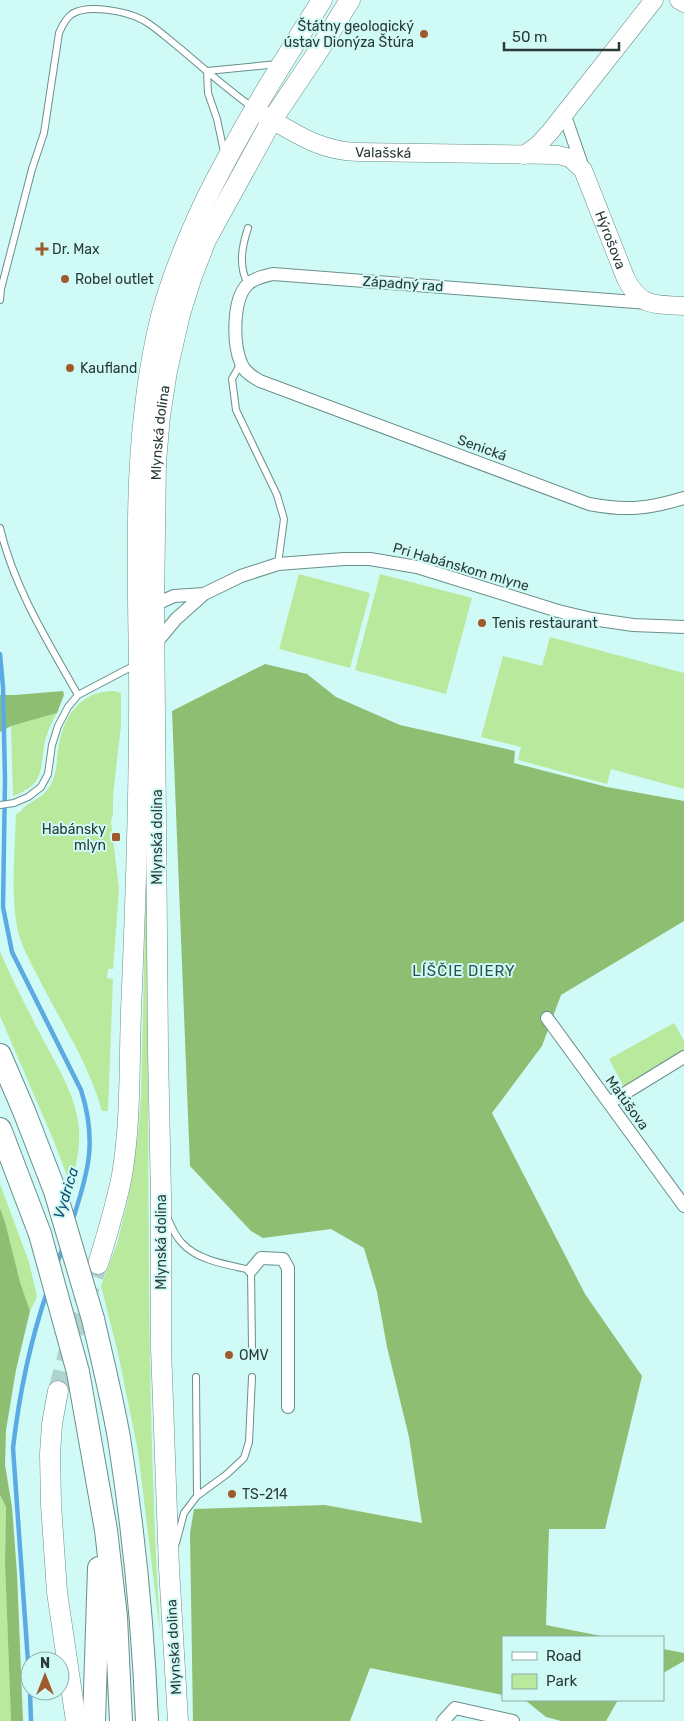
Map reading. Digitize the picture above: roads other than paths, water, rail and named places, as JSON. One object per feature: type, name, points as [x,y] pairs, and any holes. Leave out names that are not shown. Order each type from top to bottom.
[{"type":"highway","points":[[0,1055],[55,1191],[93,1319],[118,1436],[134,1542],[145,1660],[147,1721]]},
{"type":"highway","points":[[0,1129],[40,1234],[78,1372],[106,1530],[116,1617],[121,1721]]},
{"type":"highway","points":[[94,1721],[100,1492]]},
{"type":"main road","name":"Mlynská dolina","points":[[98,1264],[112,1220],[122,1175],[126,1141],[139,835],[138,618],[140,458],[150,369],[162,315],[180,257],[225,160],[254,109],[322,0]]},
{"type":"main road","name":"Mlynská dolina","points":[[178,1721],[169,1568],[161,1347],[162,1197],[158,1050],[156,644],[154,604],[156,462],[164,394],[180,314],[190,281],[206,240],[272,120],[350,0]]},
{"type":"main road","points":[[138,618],[154,604]]},
{"type":"main road","points":[[139,662],[156,644]]},
{"type":"main road","points":[[58,1391],[51,1431],[51,1504],[57,1592],[76,1721]]},
{"type":"street","points":[[524,155],[538,144],[564,114],[654,0]]},
{"type":"street","points":[[679,0],[684,3]]},
{"type":"street","name":"Valašská","points":[[254,109],[305,140],[333,150],[558,155],[570,158],[583,170]]},
{"type":"street","points":[[564,114],[583,170]]},
{"type":"street","name":"Hýrošova","points":[[583,170],[626,279],[635,295],[648,303]]},
{"type":"street","name":"Západný rad","points":[[248,284],[273,274],[684,306]]},
{"type":"street","points":[[241,363],[236,332],[236,309],[239,299],[248,284]]},
{"type":"street","name":"Senická","points":[[241,363],[251,376],[273,387],[589,504],[629,508],[657,506],[684,498]]},
{"type":"street","name":"Pri Habánskom mlyne","points":[[156,644],[176,619],[204,594],[241,576],[278,564],[370,559],[396,562],[463,580],[558,611],[592,619],[633,625],[684,627]]},
{"type":"street","name":"Pri Habánskom mlyne","points":[[154,604],[174,596],[204,594]]},
{"type":"street","name":"Matúšova","points":[[547,1018],[684,1206]]},
{"type":"street","points":[[609,1103],[684,1057]]},
{"type":"street","points":[[251,1270],[261,1258],[283,1259],[288,1268],[288,1407]]},
{"type":"street","points":[[443,1721],[454,1708],[513,1721]]},
{"type":"lane","points":[[0,300],[1,289],[29,178],[44,133],[54,56],[59,33],[64,22],[72,14],[84,9],[98,9],[123,13],[142,19],[254,109]]},
{"type":"lane","points":[[207,71],[282,63]]},
{"type":"lane","points":[[207,71],[208,93],[217,119],[225,160]]},
{"type":"lane","points":[[248,228],[243,243],[242,270],[248,284]]},
{"type":"lane","points":[[241,363],[232,379],[236,410],[277,495],[284,519],[278,564]]},
{"type":"lane","points":[[0,528],[5,551],[38,624],[78,695]]},
{"type":"lane","points":[[0,805],[14,804],[28,797],[41,787],[48,774],[52,745],[58,726],[68,707],[78,695],[139,662]]},
{"type":"lane","points":[[162,1197],[169,1221],[182,1243],[194,1252],[218,1262],[251,1270],[252,1348]]},
{"type":"lane","points":[[196,1378],[197,1496]]},
{"type":"lane","points":[[169,1568],[184,1513],[197,1496],[227,1474],[244,1458],[249,1442],[252,1378]]},
{"type":"waterway","name":"Vydrica","points":[[0,654],[3,687],[5,780],[3,907],[12,952],[81,1090],[86,1108],[89,1124],[89,1155],[87,1170],[73,1219]]},
{"type":"waterway","name":"Vydrica","points":[[57,1264],[63,1247]]},
{"type":"waterway","name":"Vydrica","points":[[27,1651],[13,1448],[26,1369],[35,1330],[47,1292]]},
{"type":"waterway","name":"Vydrica","points":[[30,1701],[31,1721]]},
{"type":"tunnel","points":[[58,1391],[75,1328],[98,1264]]},
{"type":"place","name":"Štátny geologický ústav Dionýza Štúra","points":[[424,34]]},
{"type":"place","name":"Dr. Max","points":[[42,249]]},
{"type":"place","name":"Robel outlet","points":[[65,279]]},
{"type":"place","name":"Kaufland","points":[[70,368]]},
{"type":"place","name":"Tenis restaurant","points":[[482,623]]},
{"type":"place","name":"Habánsky mlyn","points":[[116,837]]},
{"type":"place","name":"OMV","points":[[229,1355]]},
{"type":"place","name":"TS-214","points":[[232,1494]]},
{"type":"district","name":"LÍŠČIE DIERY","points":[[464,971]]}]
